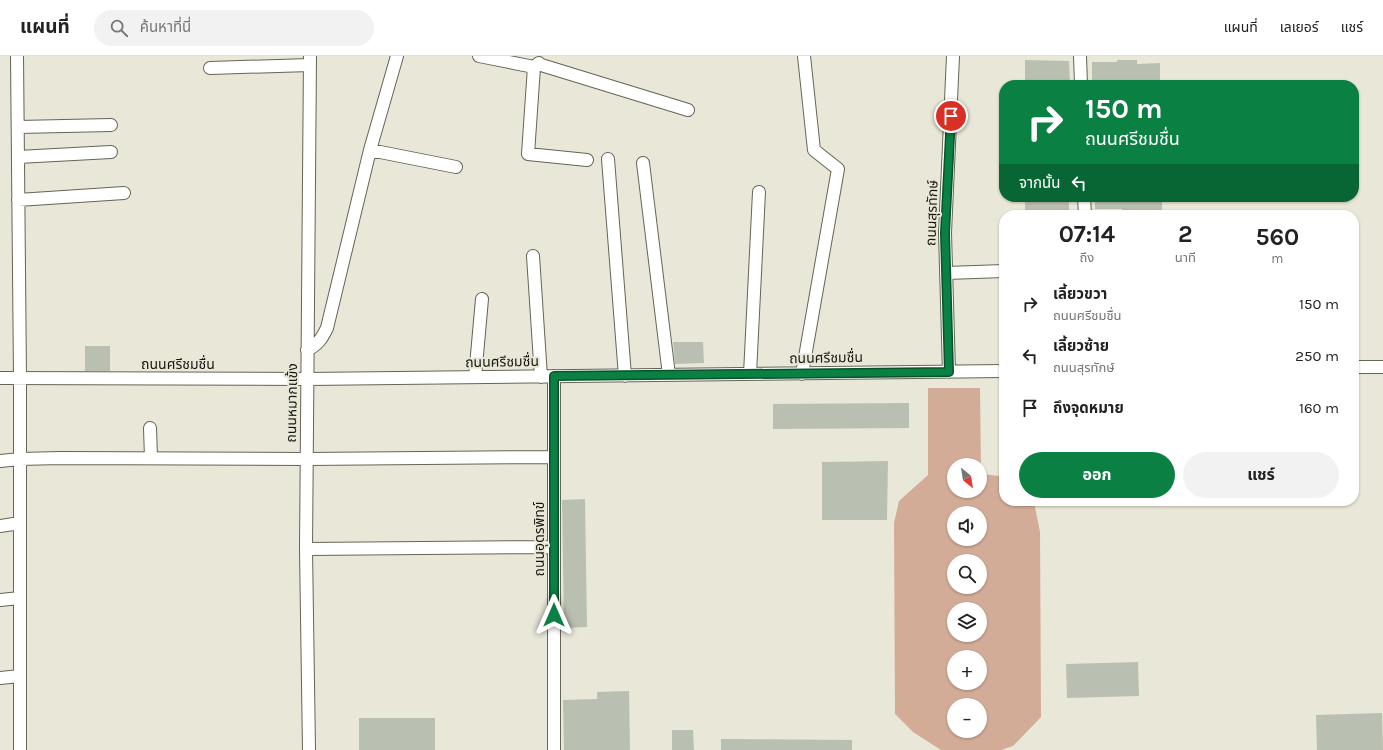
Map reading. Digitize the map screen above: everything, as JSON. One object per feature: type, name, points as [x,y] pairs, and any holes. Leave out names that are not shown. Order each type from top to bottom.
[{"type":"street","points":[[17,56],[20,378],[20,750]]},
{"type":"street","points":[[308,350],[316,346],[327,328],[370,150],[397,56]]},
{"type":"street","points":[[479,56],[537,62],[688,110]]},
{"type":"street","points":[[802,374],[838,169],[814,150],[804,56]]},
{"type":"street","name":"ถนนสุรทักษ์","points":[[949,372],[945,233],[953,56]]},
{"type":"street","points":[[1080,56],[1080,80]]},
{"type":"street","points":[[210,68],[310,61]]},
{"type":"street","name":"ถนนหมากแข้ง","points":[[309,750],[306,459],[310,61]]},
{"type":"street","points":[[537,62],[528,154],[587,160]]},
{"type":"street","points":[[18,127],[111,125]]},
{"type":"street","points":[[370,150],[456,166]]},
{"type":"street","points":[[18,157],[111,152]]},
{"type":"street","points":[[608,159],[625,376]]},
{"type":"street","points":[[643,163],[669,375]]},
{"type":"street","points":[[18,200],[124,192]]},
{"type":"street","points":[[750,374],[759,192]]},
{"type":"street","points":[[532,256],[541,376]]},
{"type":"street","points":[[946,273],[999,271]]},
{"type":"street","points":[[475,377],[482,299]]},
{"type":"street","points":[[1359,367],[1383,367]]},
{"type":"street","name":"ถนนศรีชมชื่น","points":[[0,378],[307,379],[999,371]]},
{"type":"street","name":"ถนนอุดรพิทข์","points":[[554,376],[554,750]]},
{"type":"street","points":[[150,428],[151,458]]},
{"type":"street","points":[[0,461],[20,459],[151,458],[306,459],[554,457]]},
{"type":"street","points":[[0,526],[20,524]]},
{"type":"street","points":[[306,549],[554,548]]},
{"type":"street","points":[[0,600],[20,598]]},
{"type":"street","points":[[0,678],[20,676]]},
{"type":"shaded area","points":[[928,388],[980,388],[981,458],[947,458],[947,498],[987,498],[987,475],[999,476],[999,506],[1035,506],[1040,532],[1041,717],[1013,746],[1001,750],[941,750],[913,732],[895,714],[894,523],[899,501],[928,475]]},
{"type":"building","points":[[1025,60],[1069,61],[1070,80],[1025,80]]},
{"type":"building","points":[[1117,60],[1137,60],[1137,64],[1160,63],[1160,80],[1092,80],[1092,62],[1117,62]]},
{"type":"building","points":[[1025,202],[1069,202],[1069,210],[1025,210]]},
{"type":"building","points":[[1095,202],[1162,202],[1162,210],[1095,209]]},
{"type":"building","points":[[673,342],[703,342],[704,363],[675,364]]},
{"type":"building","points":[[85,346],[110,346],[110,371],[85,371]]},
{"type":"building","points":[[909,403],[909,428],[773,429],[773,404]]},
{"type":"building","points":[[888,461],[887,520],[822,520],[822,462]]},
{"type":"building","points":[[585,499],[587,627],[564,628],[562,500]]},
{"type":"building","points":[[1138,662],[1139,696],[1067,698],[1066,664]]},
{"type":"building","points":[[629,691],[630,750],[564,750],[563,700],[597,699],[597,692]]},
{"type":"building","points":[[1382,713],[1383,750],[1317,750],[1316,715]]},
{"type":"building","points":[[359,718],[435,718],[435,750],[359,750]]},
{"type":"building","points":[[672,730],[693,730],[694,750],[672,750]]},
{"type":"building","points":[[721,739],[852,740],[852,750],[721,750]]},
{"type":"route","points":[[554,615],[554,376],[949,372],[945,233],[951,116]]}]
